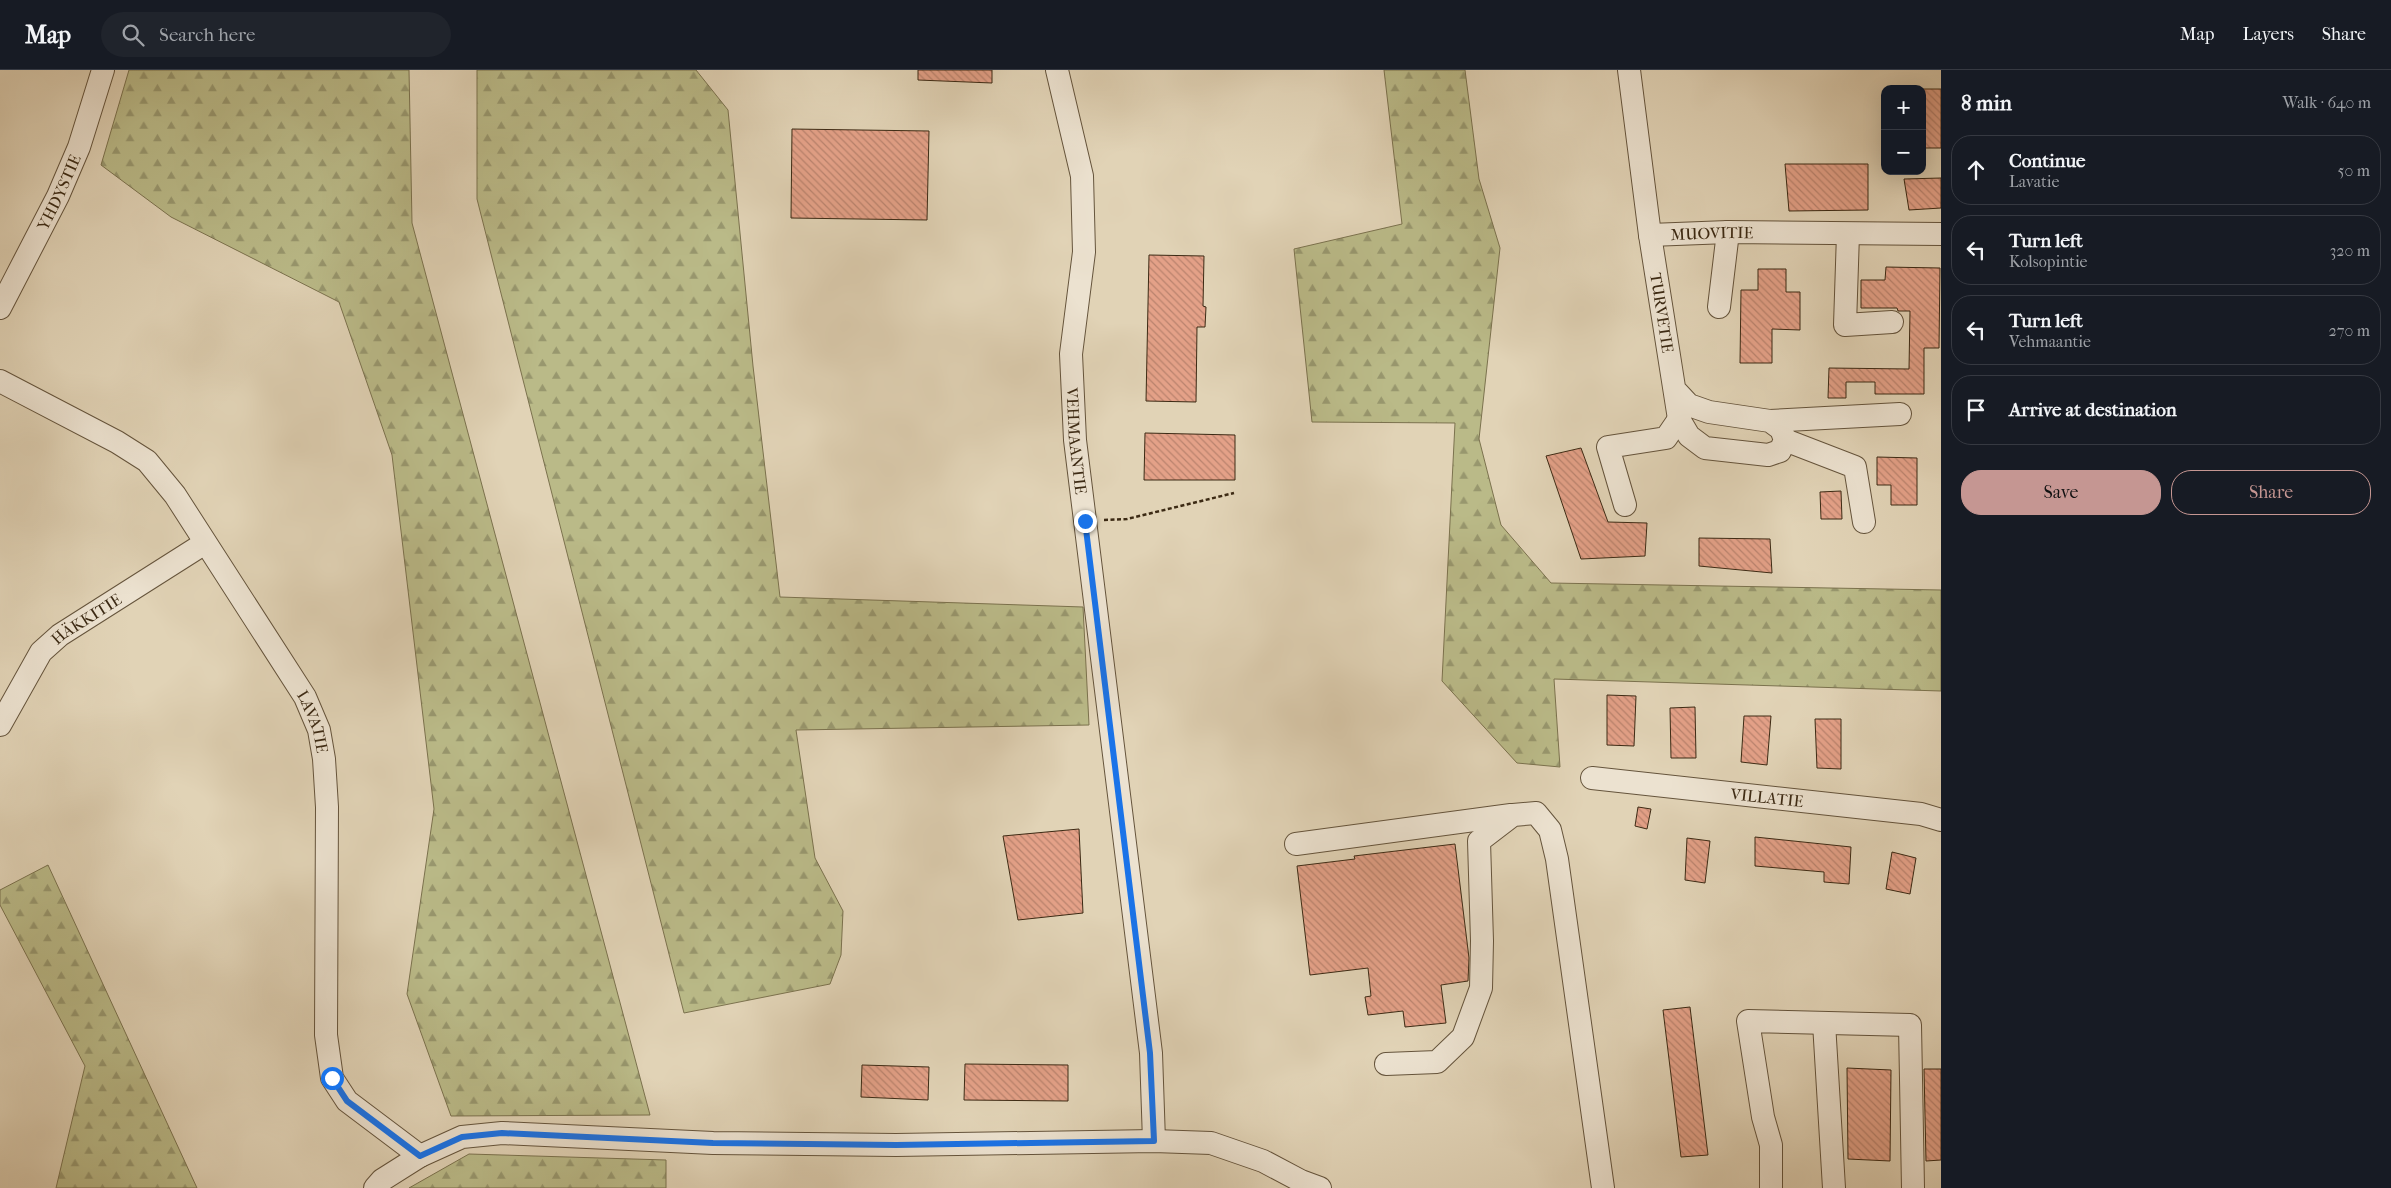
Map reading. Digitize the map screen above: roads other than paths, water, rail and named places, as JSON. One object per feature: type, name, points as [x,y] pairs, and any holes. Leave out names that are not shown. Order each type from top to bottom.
[{"type":"street","name":"YHDYSTIE","points":[[0,308],[58,196],[76,155],[104,70]]},
{"type":"street","name":"VEHMAANTIE","points":[[1057,70],[1082,176],[1084,252],[1071,354],[1075,440],[1150,1053],[1154,1141]]},
{"type":"street","name":"MUOVITIE","points":[[1629,70],[1650,235],[1728,232],[1941,234]]},
{"type":"street","points":[[1719,307],[1728,232]]},
{"type":"street","points":[[1848,234],[1845,325],[1892,322]]},
{"type":"street","name":"TURVETIE","points":[[1650,235],[1679,419],[1689,436],[1705,448],[1768,455],[1780,451],[1785,440]]},
{"type":"street","name":"LAVATIE","points":[[0,381],[117,442],[146,461],[175,495],[304,697],[319,730],[327,806],[326,1035],[332,1078],[347,1101],[420,1156]]},
{"type":"street","points":[[1675,390],[1690,405],[1709,412],[1770,421],[1900,414]]},
{"type":"street","points":[[1625,505],[1608,447],[1666,438],[1679,419]]},
{"type":"street","points":[[1770,421],[1781,429],[1785,440],[1855,467],[1864,522]]},
{"type":"street","name":"HÄKKITIE","points":[[0,725],[41,652],[60,635],[205,543]]},
{"type":"street","name":"VILLATIE","points":[[1592,778],[1921,814],[1941,820]]},
{"type":"street","points":[[1296,844],[1513,815],[1536,814],[1550,830],[1557,859],[1603,1188]]},
{"type":"street","points":[[1386,1064],[1437,1062],[1463,1037],[1482,988],[1479,841],[1513,815]]},
{"type":"street","points":[[1771,1188],[1771,1145],[1763,1117],[1748,1021],[1910,1025],[1913,1188]]},
{"type":"street","points":[[1824,1023],[1834,1188]]},
{"type":"street","points":[[375,1188],[382,1180],[420,1156],[462,1137],[502,1133],[713,1143],[896,1145],[1154,1141],[1212,1143],[1263,1161],[1301,1181],[1320,1188]]}]
